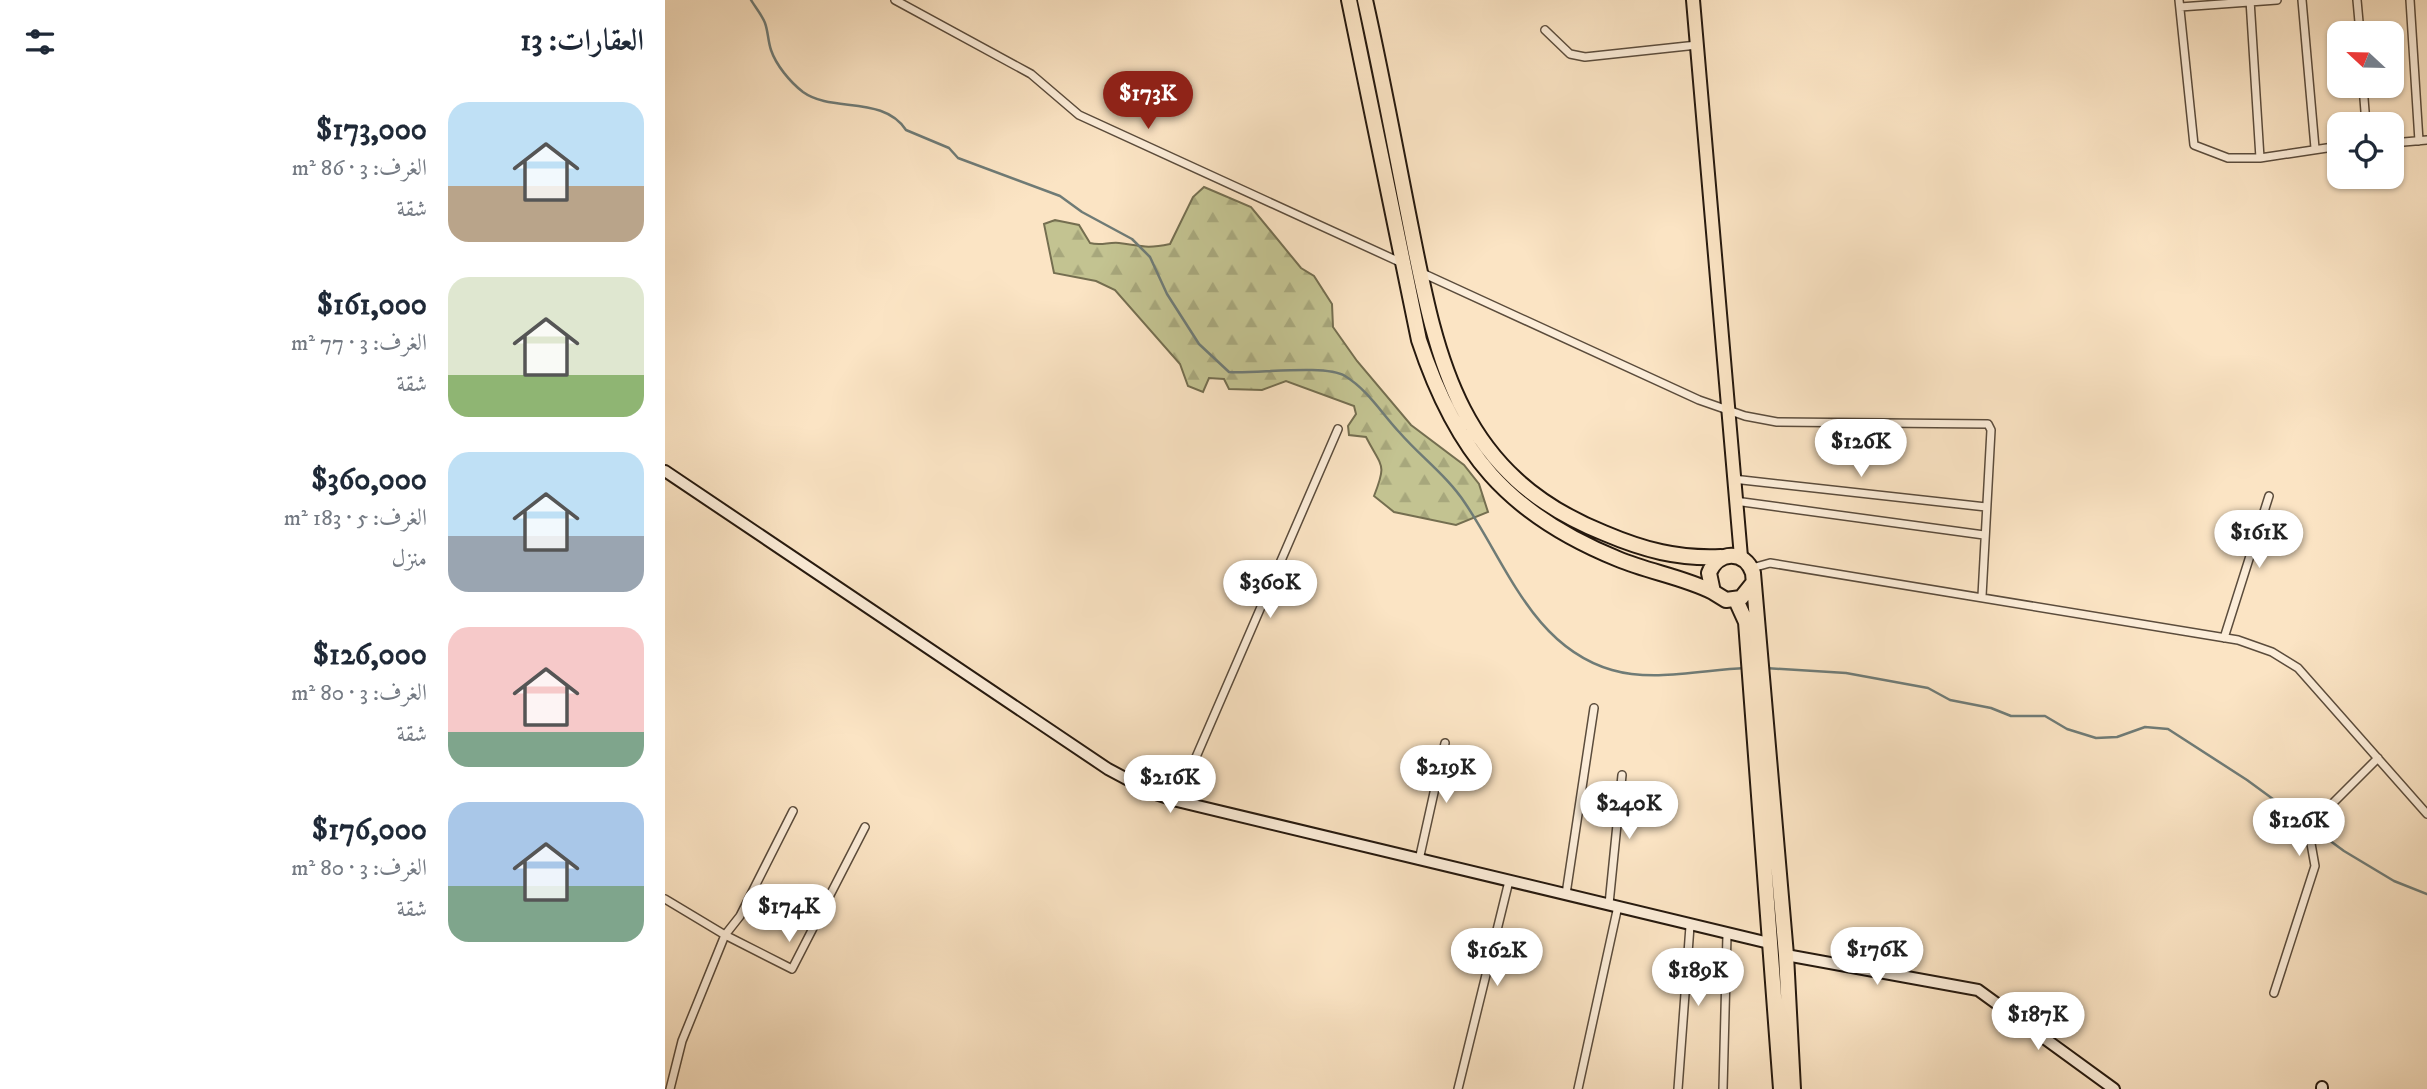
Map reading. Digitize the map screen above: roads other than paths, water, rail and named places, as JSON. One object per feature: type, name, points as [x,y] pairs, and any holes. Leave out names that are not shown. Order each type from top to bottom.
[{"type":"highway","points":[[1349,0],[1419,340],[1434,385],[1460,435],[1498,484],[1543,522],[1588,546],[1713,592],[1726,600],[1736,600],[1749,592],[1749,569]]},
{"type":"highway","points":[[1364,0],[1434,338],[1456,397],[1475,430],[1499,461],[1527,489],[1581,524],[1652,552],[1675,557],[1721,557],[1749,569]]},
{"type":"highway","points":[[1713,592],[1709,573],[1721,557]]},
{"type":"highway","points":[[1749,569],[1756,682],[1786,955],[1793,1089]]},
{"type":"highway","points":[[1736,600],[1745,616],[1754,657]]},
{"type":"highway","points":[[1756,682],[1769,943],[1780,1089]]},
{"type":"main road","points":[[1693,0],[1734,501],[1749,569]]},
{"type":"street","points":[[895,0],[1031,75],[1079,115],[1402,263]]},
{"type":"street","points":[[2277,0],[2179,4],[2194,145],[2228,158],[2260,158],[2327,147]]},
{"type":"street","points":[[2302,0],[2315,148]]},
{"type":"street","points":[[2357,0],[2359,21]]},
{"type":"street","points":[[2404,142],[2423,140],[2410,0]]},
{"type":"street","points":[[2250,1],[2260,158]]},
{"type":"street","points":[[1545,30],[1570,54],[1585,57],[1697,45]]},
{"type":"street","points":[[1420,272],[1728,412],[1777,422],[1985,423],[1991,430],[1982,596]]},
{"type":"street","points":[[1177,801],[1338,429]]},
{"type":"street","points":[[665,471],[1108,769],[1153,793],[1690,926],[1769,943]]},
{"type":"street","points":[[1733,479],[1986,507]]},
{"type":"street","points":[[2224,638],[2269,496]]},
{"type":"street","points":[[1734,501],[1985,535]]},
{"type":"street","points":[[1749,569],[1770,563],[1982,596],[2224,638],[2272,652],[2298,668],[2427,814]]},
{"type":"street","points":[[1566,894],[1594,708]]},
{"type":"street","points":[[1419,860],[1445,743]]},
{"type":"street","points":[[2274,993],[2315,866],[2310,838],[2328,808],[2378,758]]},
{"type":"street","points":[[1578,1089],[1613,905],[1622,775]]},
{"type":"street","points":[[670,1089],[682,1041],[725,935],[740,916],[793,811]]},
{"type":"street","points":[[665,898],[725,935],[792,969],[865,827]]},
{"type":"street","points":[[1458,1089],[1509,881]]},
{"type":"street","points":[[1678,1089],[1690,926]]},
{"type":"street","points":[[1723,1089],[1727,934]]},
{"type":"street","points":[[1786,955],[1978,990],[2114,1089]]},
{"type":"waterway","points":[[751,0],[765,23],[776,61],[788,78],[803,92],[828,102],[884,112],[896,119],[906,130],[949,148],[958,158],[1060,196],[1082,212],[1132,239],[1150,257],[1167,294],[1199,344],[1229,372],[1335,372],[1353,382],[1458,493],[1509,577],[1542,623],[1562,643],[1585,659],[1612,670],[1644,675],[1745,668]]},
{"type":"waterway","points":[[1765,668],[1846,673],[1928,688],[1950,700],[1991,708],[2011,716],[2045,716],[2067,729],[2096,738],[2117,737],[2145,727],[2168,729],[2247,780],[2344,851],[2394,881],[2427,894]]}]
